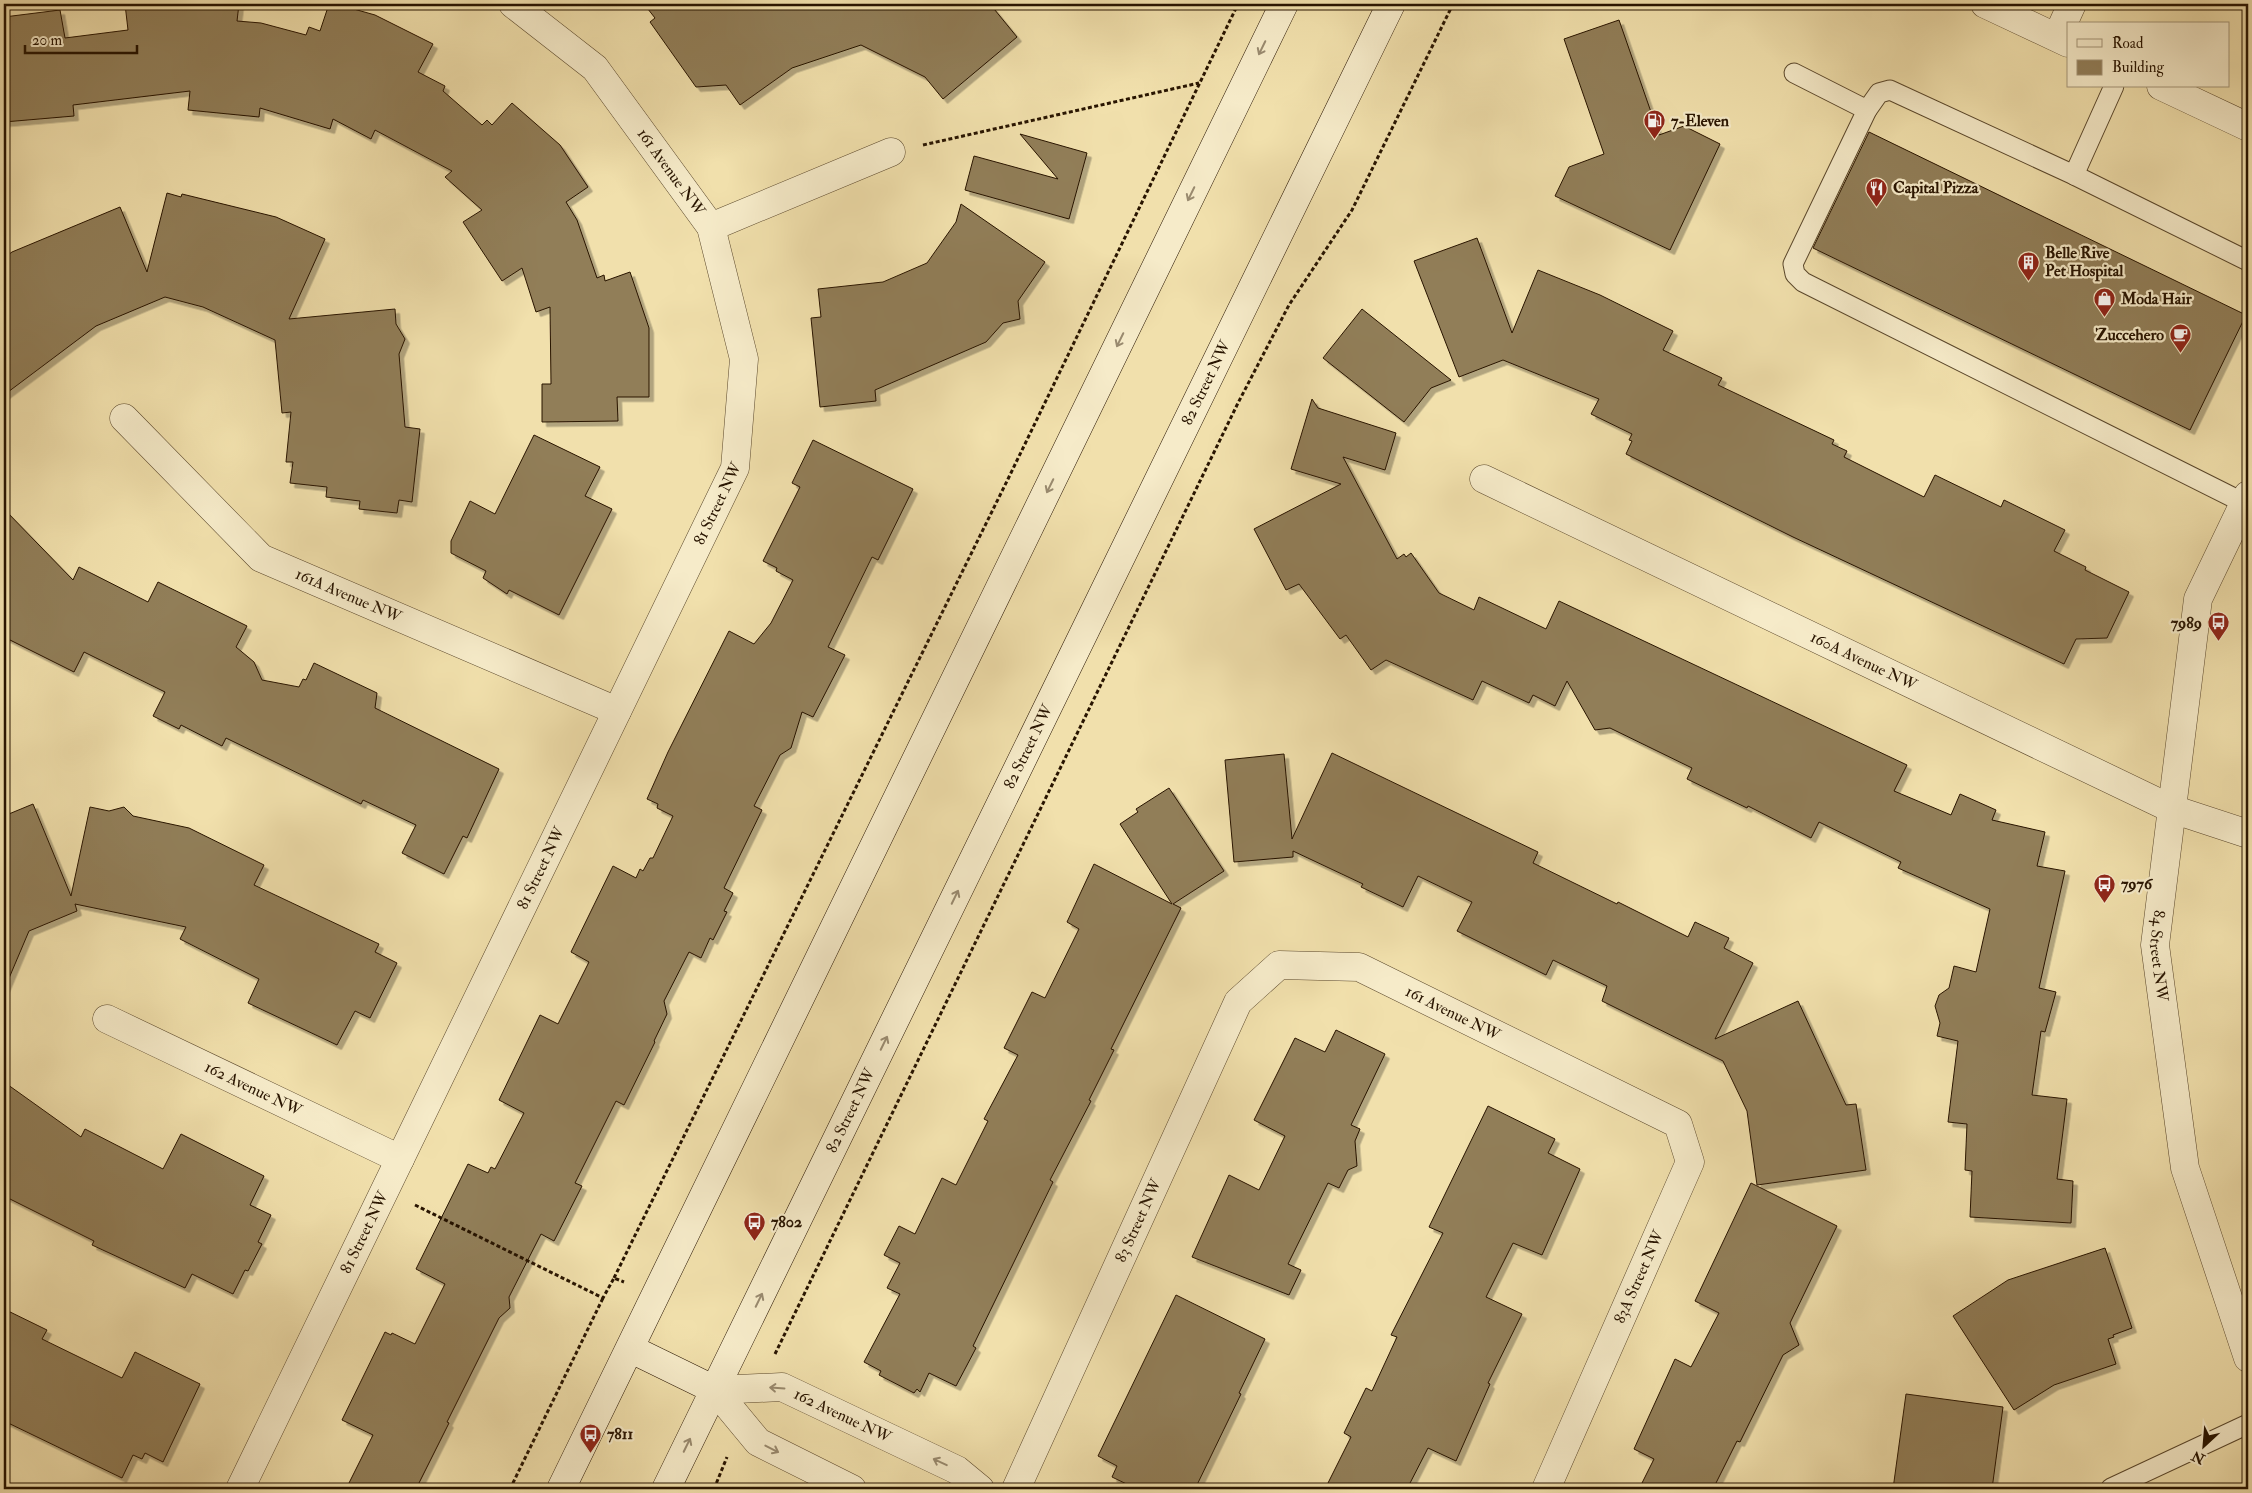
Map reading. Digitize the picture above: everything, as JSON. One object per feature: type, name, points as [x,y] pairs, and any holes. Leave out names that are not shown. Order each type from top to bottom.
[{"type":"street","name":"161 Avenue NW","points":[[513,4],[595,68],[711,227],[891,152]]},
{"type":"street","points":[[561,1489],[656,1298],[1284,4]]},
{"type":"street","name":"82 Street NW","points":[[666,1489],[1391,4]]},
{"type":"street","points":[[1985,4],[2062,40],[2072,4]]},
{"type":"street","points":[[2165,88],[2248,127]]},
{"type":"street","name":"81 Street NW","points":[[240,1489],[735,468],[744,359],[711,227]]},
{"type":"street","name":"161A Avenue NW","points":[[124,418],[261,558],[617,711]]},
{"type":"street","name":"160A Avenue NW","points":[[1484,479],[2172,809],[2248,834]]},
{"type":"street","name":"84 Street NW","points":[[2246,499],[2198,599],[2155,944],[2185,1168],[2248,1358]]},
{"type":"street","name":"161 Avenue NW","points":[[1279,965],[1359,967],[1618,1095]]},
{"type":"street","name":"83 Street NW","points":[[1016,1489],[1238,1002],[1279,965]]},
{"type":"street","name":"162 Avenue NW","points":[[106,1019],[400,1159]]},
{"type":"street","name":"83A Street NW","points":[[1546,1489],[1690,1162],[1678,1124],[1618,1095]]},
{"type":"street","points":[[631,1349],[715,1390],[758,1442],[852,1489]]},
{"type":"street","name":"162 Avenue NW","points":[[715,1390],[782,1387],[958,1470],[980,1489]]},
{"type":"lane","points":[[1794,74],[1867,110]]},
{"type":"lane","points":[[2074,175],[2113,88]]},
{"type":"lane","points":[[2246,499],[1803,282],[1795,274],[1794,264],[1867,110],[1879,93],[1890,90],[2074,175],[2248,262]]},
{"type":"lane","points":[[2111,1488],[2248,1424]]},
{"type":"path","points":[[510,1489],[1008,480],[1238,4]]},
{"type":"path","points":[[758,1388],[1238,403],[1289,305],[1352,210],[1453,4]]},
{"type":"path","points":[[891,152],[1199,83]]},
{"type":"path","points":[[385,1190],[603,1298]]},
{"type":"path","points":[[614,1278],[656,1298]]},
{"type":"path","points":[[714,1489],[741,1422]]},
{"type":"building","points":[[125,4],[239,4],[237,21],[261,23],[306,35],[309,27],[320,31],[329,4],[336,4],[375,15],[433,44],[418,72],[445,86],[443,91],[482,125],[487,120],[492,125],[512,103],[560,145],[588,187],[566,202],[577,220],[597,278],[604,275],[605,281],[630,272],[649,328],[649,397],[617,397],[618,421],[542,422],[542,384],[551,384],[550,307],[536,312],[522,268],[502,281],[463,222],[482,210],[445,177],[452,171],[375,130],[371,139],[333,119],[330,129],[260,108],[259,117],[188,110],[190,91],[73,105],[74,116],[4,122],[4,17],[60,10],[65,38],[128,30]]},
{"type":"building","points":[[644,4],[990,4],[1017,37],[943,99],[925,77],[861,45],[792,68],[740,105],[726,85],[696,87],[650,22],[655,18]]},
{"type":"building","name":"7-Eleven","points":[[1619,20],[1659,135],[1684,126],[1720,144],[1670,250],[1555,196],[1569,167],[1604,154],[1564,39]]},
{"type":"building","points":[[1869,132],[2246,315],[2190,430],[1813,248]]},
{"type":"building","points":[[1020,134],[1087,153],[1069,219],[965,190],[974,156],[1058,179]]},
{"type":"building","points":[[167,193],[181,197],[182,194],[276,217],[325,239],[289,319],[395,309],[396,324],[405,339],[399,354],[405,427],[420,429],[412,502],[399,500],[397,513],[359,509],[360,501],[326,497],[327,487],[290,483],[293,462],[286,462],[291,412],[282,413],[275,340],[203,307],[165,297],[96,326],[4,395],[4,258],[12,252],[120,207],[147,272]]},
{"type":"building","points":[[961,204],[1045,262],[1018,301],[1020,319],[1003,323],[986,342],[875,390],[876,401],[820,407],[811,318],[821,317],[818,289],[883,282],[927,263],[956,222]]},
{"type":"building","points":[[1477,238],[1512,333],[1538,270],[1600,295],[1673,331],[1663,350],[1722,378],[1718,385],[1834,440],[1832,444],[1847,451],[1844,457],[1924,497],[1935,475],[2001,507],[2004,500],[2065,530],[2054,551],[2086,567],[2085,570],[2129,592],[2107,638],[2076,639],[2064,664],[1793,537],[1626,454],[1632,441],[1629,440],[1632,434],[1591,414],[1599,399],[1503,360],[1459,377],[1414,261]]},
{"type":"building","points":[[1362,309],[1451,380],[1431,388],[1404,422],[1323,358]]},
{"type":"building","points":[[1312,399],[1318,408],[1396,433],[1385,470],[1343,457],[1397,559],[1404,554],[1406,557],[1411,553],[1439,593],[1474,610],[1479,597],[1546,629],[1559,601],[1907,765],[1894,791],[1951,815],[1960,794],[1996,810],[1992,820],[2045,832],[2037,866],[2065,871],[2039,988],[2056,992],[2045,1032],[2041,1031],[2032,1095],[2067,1099],[2057,1179],[2073,1181],[2071,1223],[1970,1217],[1972,1171],[1965,1170],[1967,1124],[1948,1122],[1958,1041],[1937,1036],[1940,1023],[1935,1006],[1939,995],[1949,988],[1954,966],[1976,972],[1990,909],[1898,868],[1901,862],[1819,822],[1811,838],[1748,806],[1747,808],[1687,779],[1692,768],[1610,728],[1595,730],[1567,681],[1555,706],[1533,695],[1529,703],[1482,681],[1473,700],[1386,660],[1371,670],[1346,635],[1340,639],[1299,584],[1286,590],[1254,529],[1341,484],[1291,469]]},
{"type":"building","points":[[534,435],[600,467],[585,496],[612,509],[559,615],[509,590],[507,594],[483,578],[486,571],[451,553],[451,541],[470,501],[495,514]]},
{"type":"building","points":[[813,440],[913,489],[878,560],[872,557],[828,647],[845,655],[813,717],[802,712],[791,748],[780,755],[754,806],[762,810],[724,888],[733,893],[724,911],[727,912],[713,940],[710,938],[701,958],[689,952],[664,1001],[667,1014],[624,1105],[616,1101],[575,1183],[582,1186],[554,1241],[541,1234],[509,1297],[510,1308],[499,1318],[416,1489],[346,1489],[373,1435],[342,1420],[385,1332],[391,1335],[392,1333],[415,1344],[445,1284],[416,1269],[468,1164],[488,1173],[491,1167],[495,1169],[524,1113],[499,1100],[540,1015],[558,1024],[589,962],[571,952],[613,866],[636,878],[640,869],[643,871],[650,858],[653,858],[673,816],[657,808],[658,804],[647,799],[668,752],[729,631],[754,644],[771,623],[793,580],[776,571],[777,568],[763,561],[800,487],[792,483]]},
{"type":"building","points":[[4,509],[73,580],[79,567],[148,602],[158,582],[247,626],[236,647],[254,662],[262,680],[299,687],[303,679],[306,680],[314,663],[377,693],[375,708],[499,769],[467,838],[463,836],[444,874],[402,853],[416,825],[363,800],[361,804],[226,738],[222,746],[181,725],[179,729],[153,716],[165,692],[84,652],[74,672],[4,637]]},
{"type":"building","points":[[1332,753],[1538,852],[1533,863],[1617,904],[1618,902],[1688,937],[1695,922],[1729,938],[1724,948],[1753,963],[1715,1039],[1798,1001],[1846,1105],[1856,1104],[1866,1170],[1757,1185],[1747,1111],[1723,1061],[1602,1001],[1607,986],[1553,960],[1546,975],[1457,931],[1472,902],[1418,876],[1403,907],[1361,887],[1363,884],[1293,851],[1293,857],[1234,862],[1225,760],[1284,754],[1292,839]]},
{"type":"building","points":[[1169,788],[1224,871],[1173,904],[1181,908],[1111,1049],[1114,1050],[1089,1100],[1091,1101],[1050,1180],[1053,1182],[973,1346],[976,1348],[956,1386],[929,1373],[920,1392],[917,1389],[914,1393],[879,1375],[881,1371],[864,1362],[900,1294],[887,1288],[900,1263],[884,1255],[899,1226],[915,1234],[942,1178],[956,1185],[988,1121],[984,1119],[1018,1055],[1004,1048],[1032,992],[1045,998],[1079,929],[1067,922],[1094,864],[1172,904],[1120,824],[1138,812],[1136,809]]},
{"type":"building","points":[[33,804],[71,896],[90,807],[109,811],[124,807],[133,816],[189,828],[264,865],[254,885],[379,944],[375,952],[397,963],[370,1018],[355,1011],[337,1045],[248,1003],[259,979],[180,939],[186,927],[75,904],[77,911],[29,931],[4,990],[4,816]]},
{"type":"building","points":[[1336,1030],[1385,1054],[1351,1125],[1360,1129],[1355,1141],[1357,1166],[1348,1170],[1339,1188],[1328,1183],[1288,1264],[1301,1270],[1289,1295],[1192,1257],[1229,1175],[1259,1190],[1285,1136],[1254,1120],[1295,1038],[1325,1052]]},
{"type":"building","points":[[4,1082],[81,1137],[85,1129],[163,1169],[181,1134],[264,1176],[250,1205],[271,1215],[258,1242],[262,1244],[248,1271],[245,1270],[233,1294],[192,1274],[185,1288],[92,1245],[94,1241],[4,1196]]},
{"type":"building","points":[[1488,1106],[1555,1139],[1548,1153],[1580,1169],[1542,1255],[1513,1243],[1486,1297],[1522,1314],[1488,1383],[1490,1384],[1456,1461],[1428,1448],[1407,1489],[1325,1489],[1351,1437],[1344,1433],[1366,1388],[1372,1391],[1397,1337],[1391,1335],[1443,1233],[1429,1227]]},
{"type":"building","points":[[1751,1183],[1837,1226],[1790,1323],[1799,1345],[1783,1355],[1740,1442],[1737,1441],[1713,1489],[1639,1489],[1654,1459],[1634,1449],[1675,1359],[1691,1367],[1719,1313],[1695,1301]]},
{"type":"building","points":[[2105,1248],[2132,1328],[2113,1335],[2114,1337],[2108,1339],[2116,1364],[2054,1385],[2014,1410],[1953,1316],[2008,1280]]},
{"type":"building","points":[[1176,1295],[1265,1339],[1239,1393],[1241,1394],[1195,1489],[1137,1489],[1112,1477],[1117,1466],[1098,1456]]},
{"type":"building","points":[[4,1309],[47,1330],[42,1339],[122,1378],[135,1352],[200,1384],[163,1462],[145,1453],[142,1459],[133,1455],[122,1478],[4,1421]]},
{"type":"building","points":[[1906,1394],[2003,1407],[1992,1489],[1893,1489]]},
{"type":"place","name":"7-Eleven","points":[[1655,140]]},
{"type":"place","name":"Capital Pizza","points":[[1877,207]]},
{"type":"place","name":"Belle Rive Pet Hospital","points":[[2029,281]]},
{"type":"place","name":"Moda Hair","points":[[2105,318]]},
{"type":"place","name":"Zuccehero","points":[[2180,354]]},
{"type":"place","name":"7989","points":[[2218,642]]},
{"type":"place","name":"7976","points":[[2105,903]]},
{"type":"place","name":"7802","points":[[755,1241]]},
{"type":"place","name":"7811","points":[[591,1453]]}]
